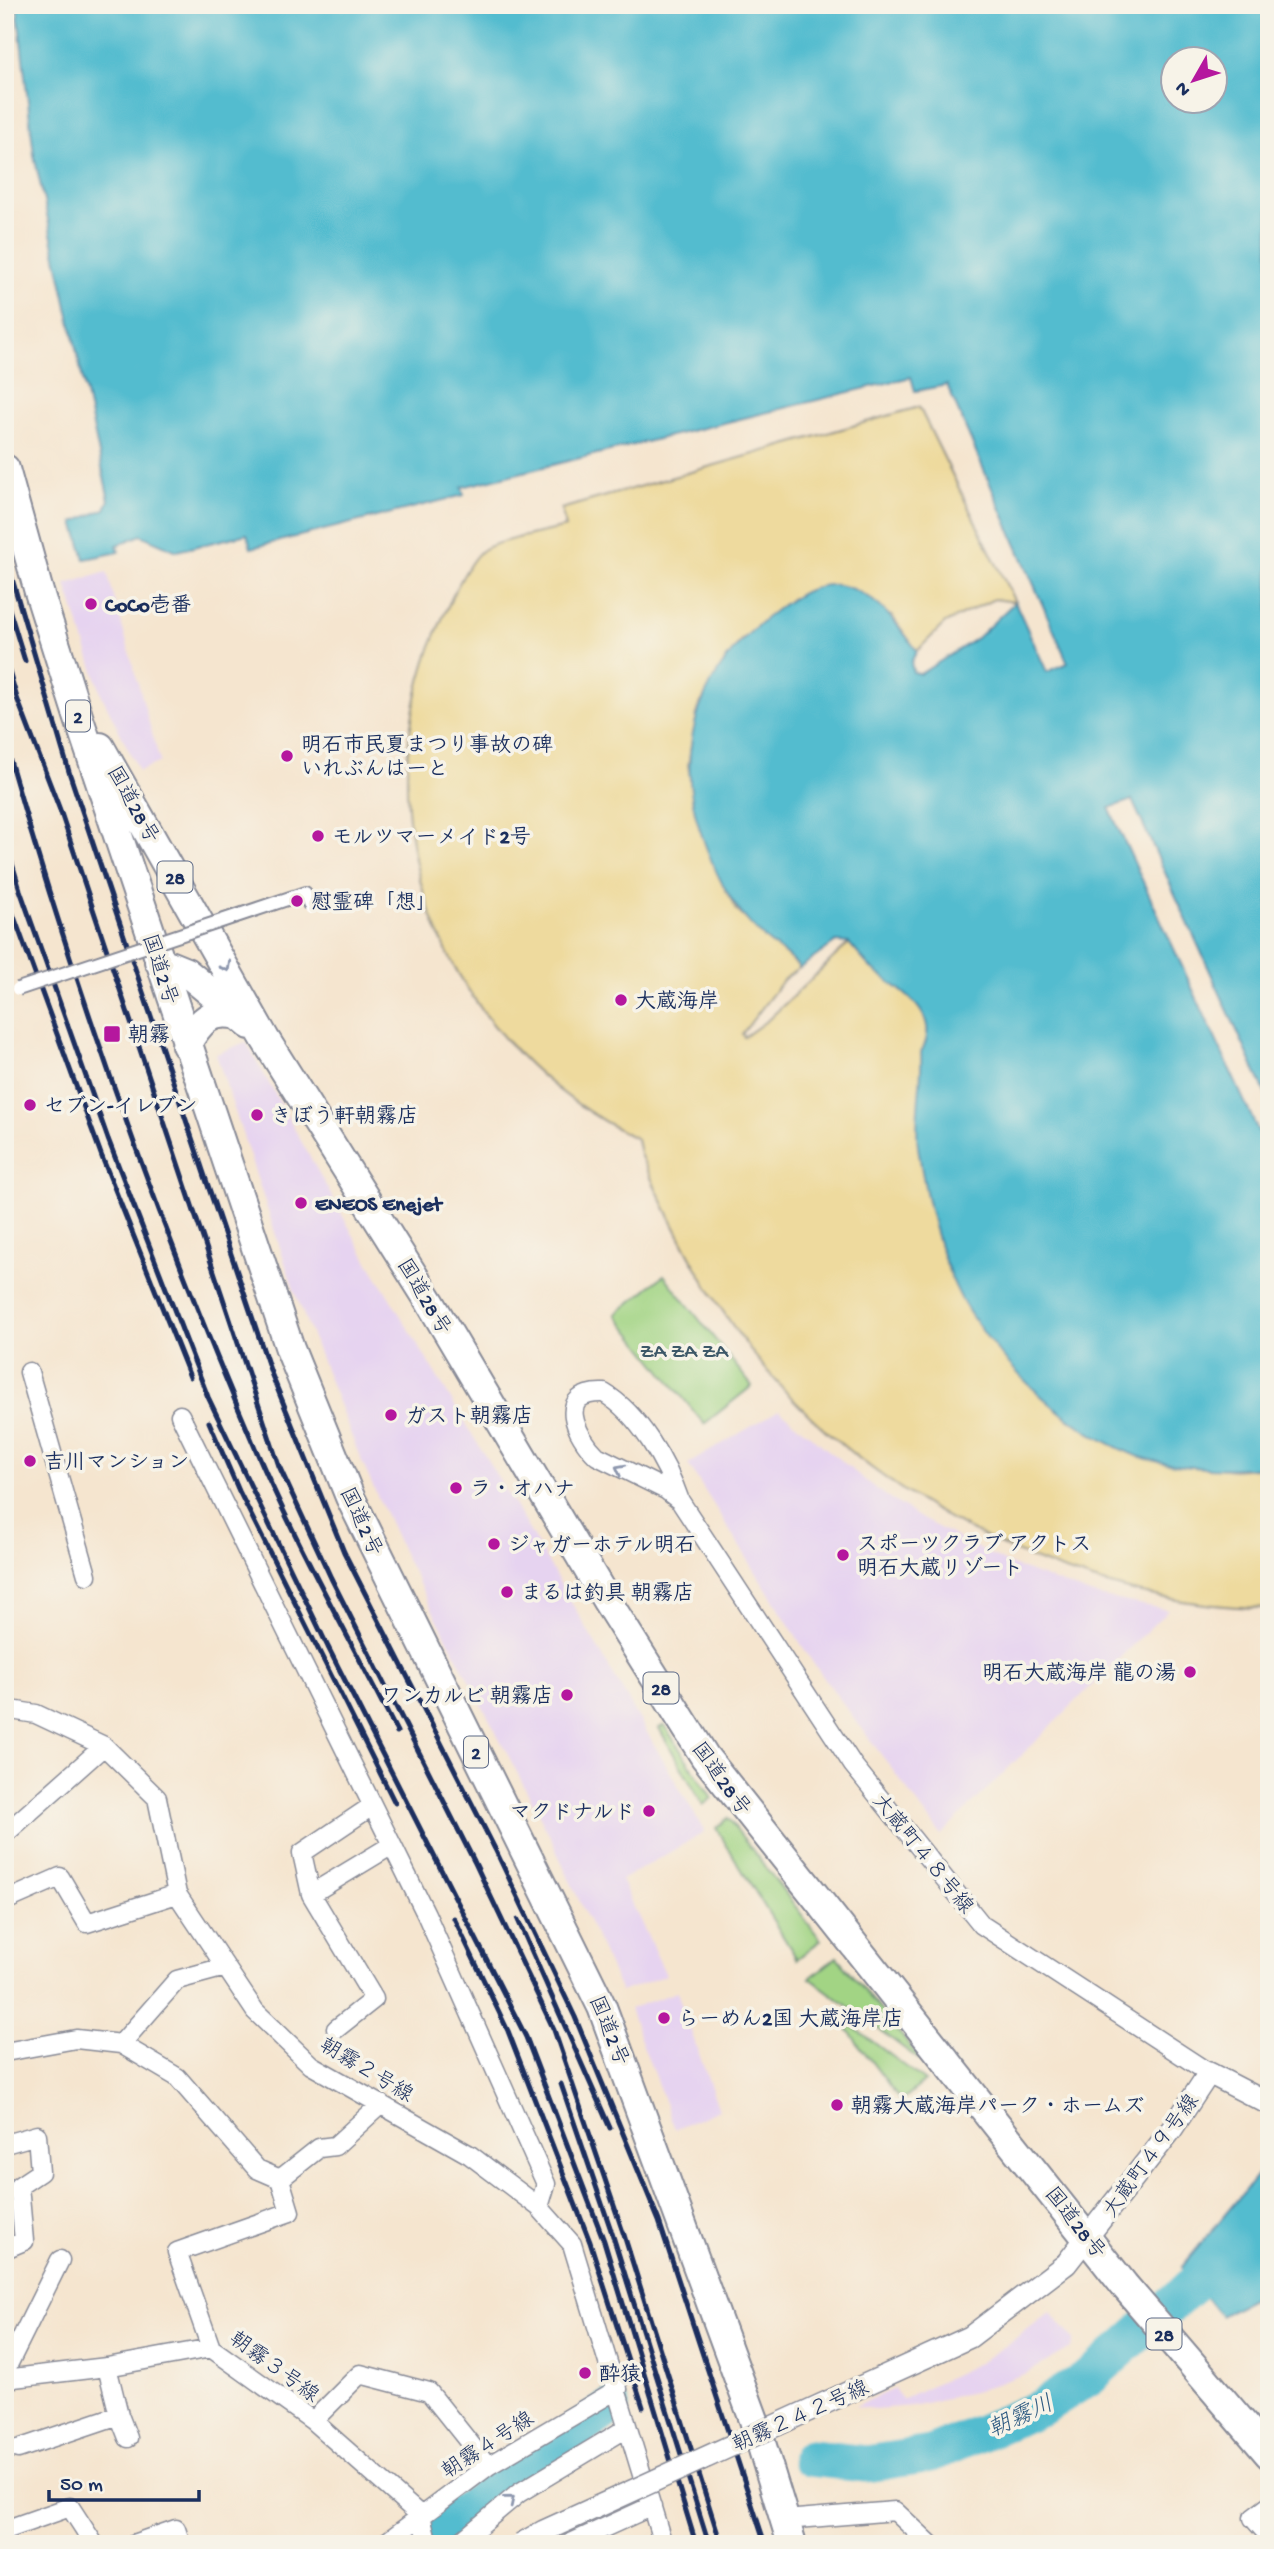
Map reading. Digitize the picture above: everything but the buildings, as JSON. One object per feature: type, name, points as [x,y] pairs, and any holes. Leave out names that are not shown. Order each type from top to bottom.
[{"type":"highway","name":"国道2号","points":[[5,469],[39,592],[79,719],[290,1349],[349,1497],[602,2007],[754,2420],[789,2532]]},
{"type":"highway","name":"国道28号","points":[[79,719],[106,754],[265,1039],[430,1302],[607,1601],[705,1757],[842,1934],[960,2075],[1127,2288],[1201,2379],[1269,2455]]},
{"type":"highway","name":"国道28号","points":[[159,961],[186,972],[265,1039]]},
{"type":"highway","points":[[186,1045],[197,1027],[209,1016],[223,1012],[239,1015]]},
{"type":"street","points":[[18,989],[305,893],[311,908]]},
{"type":"street","points":[[29,1372],[87,1575]]},
{"type":"street","name":"大蔵町４８号線","points":[[680,1501],[666,1490],[597,1456],[588,1447],[573,1418],[574,1407],[579,1400],[585,1395],[604,1394],[628,1412],[674,1483],[680,1501],[853,1765],[982,1926],[1209,2073],[1268,2103]]},
{"type":"street","points":[[180,1415],[392,1845],[546,2185],[539,2207]]},
{"type":"street","name":"朝霧２号線","points":[[5,1709],[36,1714],[104,1746],[157,1798],[177,1894],[255,2011],[312,2066],[470,2155],[539,2207],[572,2244],[663,2544]]},
{"type":"street","points":[[5,1834],[104,1746]]},
{"type":"street","points":[[336,2029],[373,1999],[311,1894],[302,1853],[372,1806]]},
{"type":"street","points":[[311,1894],[392,1845]]},
{"type":"street","points":[[5,1901],[60,1877],[87,1923],[177,1894]]},
{"type":"street","points":[[121,2044],[177,1980],[225,1967]]},
{"type":"street","points":[[5,2052],[20,2047],[76,2039],[121,2044],[177,2077],[257,2169],[280,2179],[318,2148],[335,2146],[381,2104]]},
{"type":"street","name":"大蔵町４９号線","points":[[1066,2263],[1089,2238],[1172,2129],[1209,2073]]},
{"type":"street","points":[[5,2144],[37,2135],[40,2172],[19,2186],[24,2241],[5,2249]]},
{"type":"street","name":"朝霧３号線","points":[[280,2179],[290,2212],[177,2252],[211,2348],[313,2421],[422,2519]]},
{"type":"street","points":[[5,2371],[60,2260]]},
{"type":"street","name":"朝霧２４２号線","points":[[521,2544],[544,2530],[970,2337],[1066,2263]]},
{"type":"street","points":[[5,2379],[107,2367],[211,2348]]},
{"type":"street","points":[[107,2367],[119,2415],[128,2438]]},
{"type":"street","points":[[313,2421],[360,2374],[429,2392],[488,2466]]},
{"type":"street","points":[[458,2544],[623,2408]]},
{"type":"street","name":"朝霧４号線","points":[[384,2544],[422,2519],[488,2466],[623,2408]]},
{"type":"street","points":[[18,2449],[119,2415]]},
{"type":"street","points":[[1269,2505],[1253,2518],[1269,2536]]},
{"type":"street","points":[[569,2544],[652,2506]]},
{"type":"street","points":[[5,2530],[69,2507],[94,2544]]},
{"type":"street","points":[[789,2532],[895,2511],[930,2544]]},
{"type":"street","points":[[422,2519],[428,2544]]},
{"type":"street","points":[[133,2544],[176,2529],[181,2544]]},
{"type":"shaded area","points":[[107,572],[160,762],[139,771],[102,696],[66,584]]},
{"type":"shaded area","points":[[246,1042],[370,1265],[515,1506],[705,1832],[621,1880],[666,1975],[621,1992],[547,1830],[404,1555],[361,1460],[295,1293],[216,1054]]},
{"type":"shaded area","points":[[779,1410],[877,1490],[922,1519],[1006,1563],[1093,1595],[1168,1610],[941,1835],[813,1663],[688,1464]]},
{"type":"shaded area","points":[[677,1992],[719,2110],[675,2129],[629,2009]]},
{"type":"shaded area","points":[[1050,2312],[1074,2340],[1071,2348],[1027,2373],[973,2392],[912,2406],[875,2409],[855,2406],[894,2389],[902,2399],[972,2366],[1007,2345]]},
{"type":"green space","name":"ZA ZA ZA","points":[[664,1275],[752,1386],[704,1424],[616,1314]]},
{"type":"green space","points":[[664,1725],[712,1798],[703,1805],[659,1728]]},
{"type":"green space","points":[[728,1818],[821,1940],[797,1959],[716,1828]]},
{"type":"green space","points":[[837,1957],[925,2064],[810,1978]]},
{"type":"green space","points":[[836,2014],[925,2081],[901,2101]]},
{"type":"sand","name":"大蔵海岸","points":[[919,407],[1015,602],[994,599],[945,623],[917,651],[892,616],[792,598],[740,641],[698,707],[688,765],[699,827],[720,879],[737,911],[800,968],[784,979],[742,1034],[744,1037],[769,1019],[849,943],[871,967],[903,990],[917,1004],[923,1012],[927,1026],[922,1067],[1015,1370],[1068,1419],[1132,1454],[1160,1461],[1234,1470],[1269,1467],[1269,1608],[1197,1603],[1125,1589],[1053,1567],[983,1536],[917,1499],[855,1455],[800,1406],[752,1352],[719,1306],[677,1232],[640,1154],[637,1139],[572,1100],[517,1052],[472,995],[438,932],[416,864],[407,793],[412,720],[431,646],[461,579],[477,555],[500,542],[566,527],[561,509]]},
{"type":"water","points":[[17,5],[1269,5],[1269,1101],[1132,800],[1109,808],[1259,1133],[1269,1129],[1269,1467],[1200,1468],[1165,1463],[1132,1454],[1108,1443],[1064,1415],[1005,1360],[962,1300],[944,1258],[931,1213],[917,1135],[921,1052],[927,1038],[927,1025],[922,1013],[904,993],[871,968],[849,943],[836,942],[800,968],[749,923],[731,899],[717,873],[700,830],[692,798],[689,766],[692,736],[700,708],[712,681],[750,632],[804,592],[821,586],[838,585],[851,588],[874,601],[893,619],[917,651],[911,662],[913,672],[920,674],[977,638],[1015,602],[1047,672],[1068,663],[947,385],[915,391],[911,377],[462,487],[464,495],[251,548],[247,534],[177,551],[141,535],[117,545],[119,552],[85,559],[74,522],[105,509],[109,500],[34,155]]},
{"type":"water","points":[[1269,2161],[1269,2290],[1220,2316],[1181,2268]]},
{"type":"pier","points":[[1179,2265],[1222,2319],[1218,2319],[1178,2270]]},
{"type":"waterway","name":"朝霧川","points":[[810,2458],[866,2464],[931,2454],[1042,2407],[1091,2376],[1194,2284]]},
{"type":"waterway","name":"朝霧川","points":[[418,2544],[611,2407]]},
{"type":"railway","points":[[5,555],[70,775],[271,1373],[344,1552],[495,1849],[575,2017],[659,2221],[765,2544]]},
{"type":"railway","points":[[5,596],[25,661]]},
{"type":"railway","points":[[5,657],[17,698],[60,810],[279,1466],[331,1578],[474,1861],[554,2030],[624,2235],[721,2544]]},
{"type":"railway","points":[[5,743],[88,1012],[185,1276],[272,1486],[397,1732]]},
{"type":"railway","points":[[5,840],[20,890],[108,1139],[208,1397],[328,1647],[526,2037],[604,2241],[696,2544]]},
{"type":"railway","points":[[5,892],[102,1157],[190,1377]]},
{"type":"railway","points":[[209,1422],[239,1491],[395,1803]]},
{"type":"railway","points":[[454,1918],[508,2031],[590,2242],[643,2407]]},
{"type":"railway","points":[[518,1920],[610,2128]]},
{"type":"railway","points":[[561,2084],[612,2233],[709,2544]]},
{"type":"place","name":"CoCo壱番","points":[[91,604]]},
{"type":"place","name":"明石市民夏まつり事故の碑 いれぶんはーと","points":[[287,756]]},
{"type":"place","name":"モルツマーメイド2号","points":[[318,836]]},
{"type":"place","name":"慰霊碑「想」","points":[[297,901]]},
{"type":"place","name":"大蔵海岸","points":[[621,1000]]},
{"type":"place","name":"朝霧","points":[[112,1034]]},
{"type":"place","name":"セブン-イレブン","points":[[30,1105]]},
{"type":"place","name":"きぼう軒朝霧店","points":[[257,1115]]},
{"type":"place","name":"ENEOS Enejet","points":[[301,1203]]},
{"type":"place","name":"ガスト朝霧店","points":[[391,1415]]},
{"type":"place","name":"吉川マンション","points":[[30,1461]]},
{"type":"place","name":"ラ・オハナ","points":[[456,1488]]},
{"type":"place","name":"ジャガーホテル明石","points":[[494,1544]]},
{"type":"place","name":"スポーツクラブ アクトス 明石大蔵リゾート","points":[[843,1555]]},
{"type":"place","name":"まるは釣具 朝霧店","points":[[507,1592]]},
{"type":"place","name":"明石大蔵海岸 龍の湯","points":[[1190,1672]]},
{"type":"place","name":"ワンカルビ 朝霧店","points":[[567,1695]]},
{"type":"place","name":"マクドナルド","points":[[649,1811]]},
{"type":"place","name":"らーめん2国 大蔵海岸店","points":[[664,2018]]},
{"type":"place","name":"朝霧大蔵海岸パーク・ホームズ","points":[[837,2105]]},
{"type":"place","name":"酔猿","points":[[585,2373]]}]
